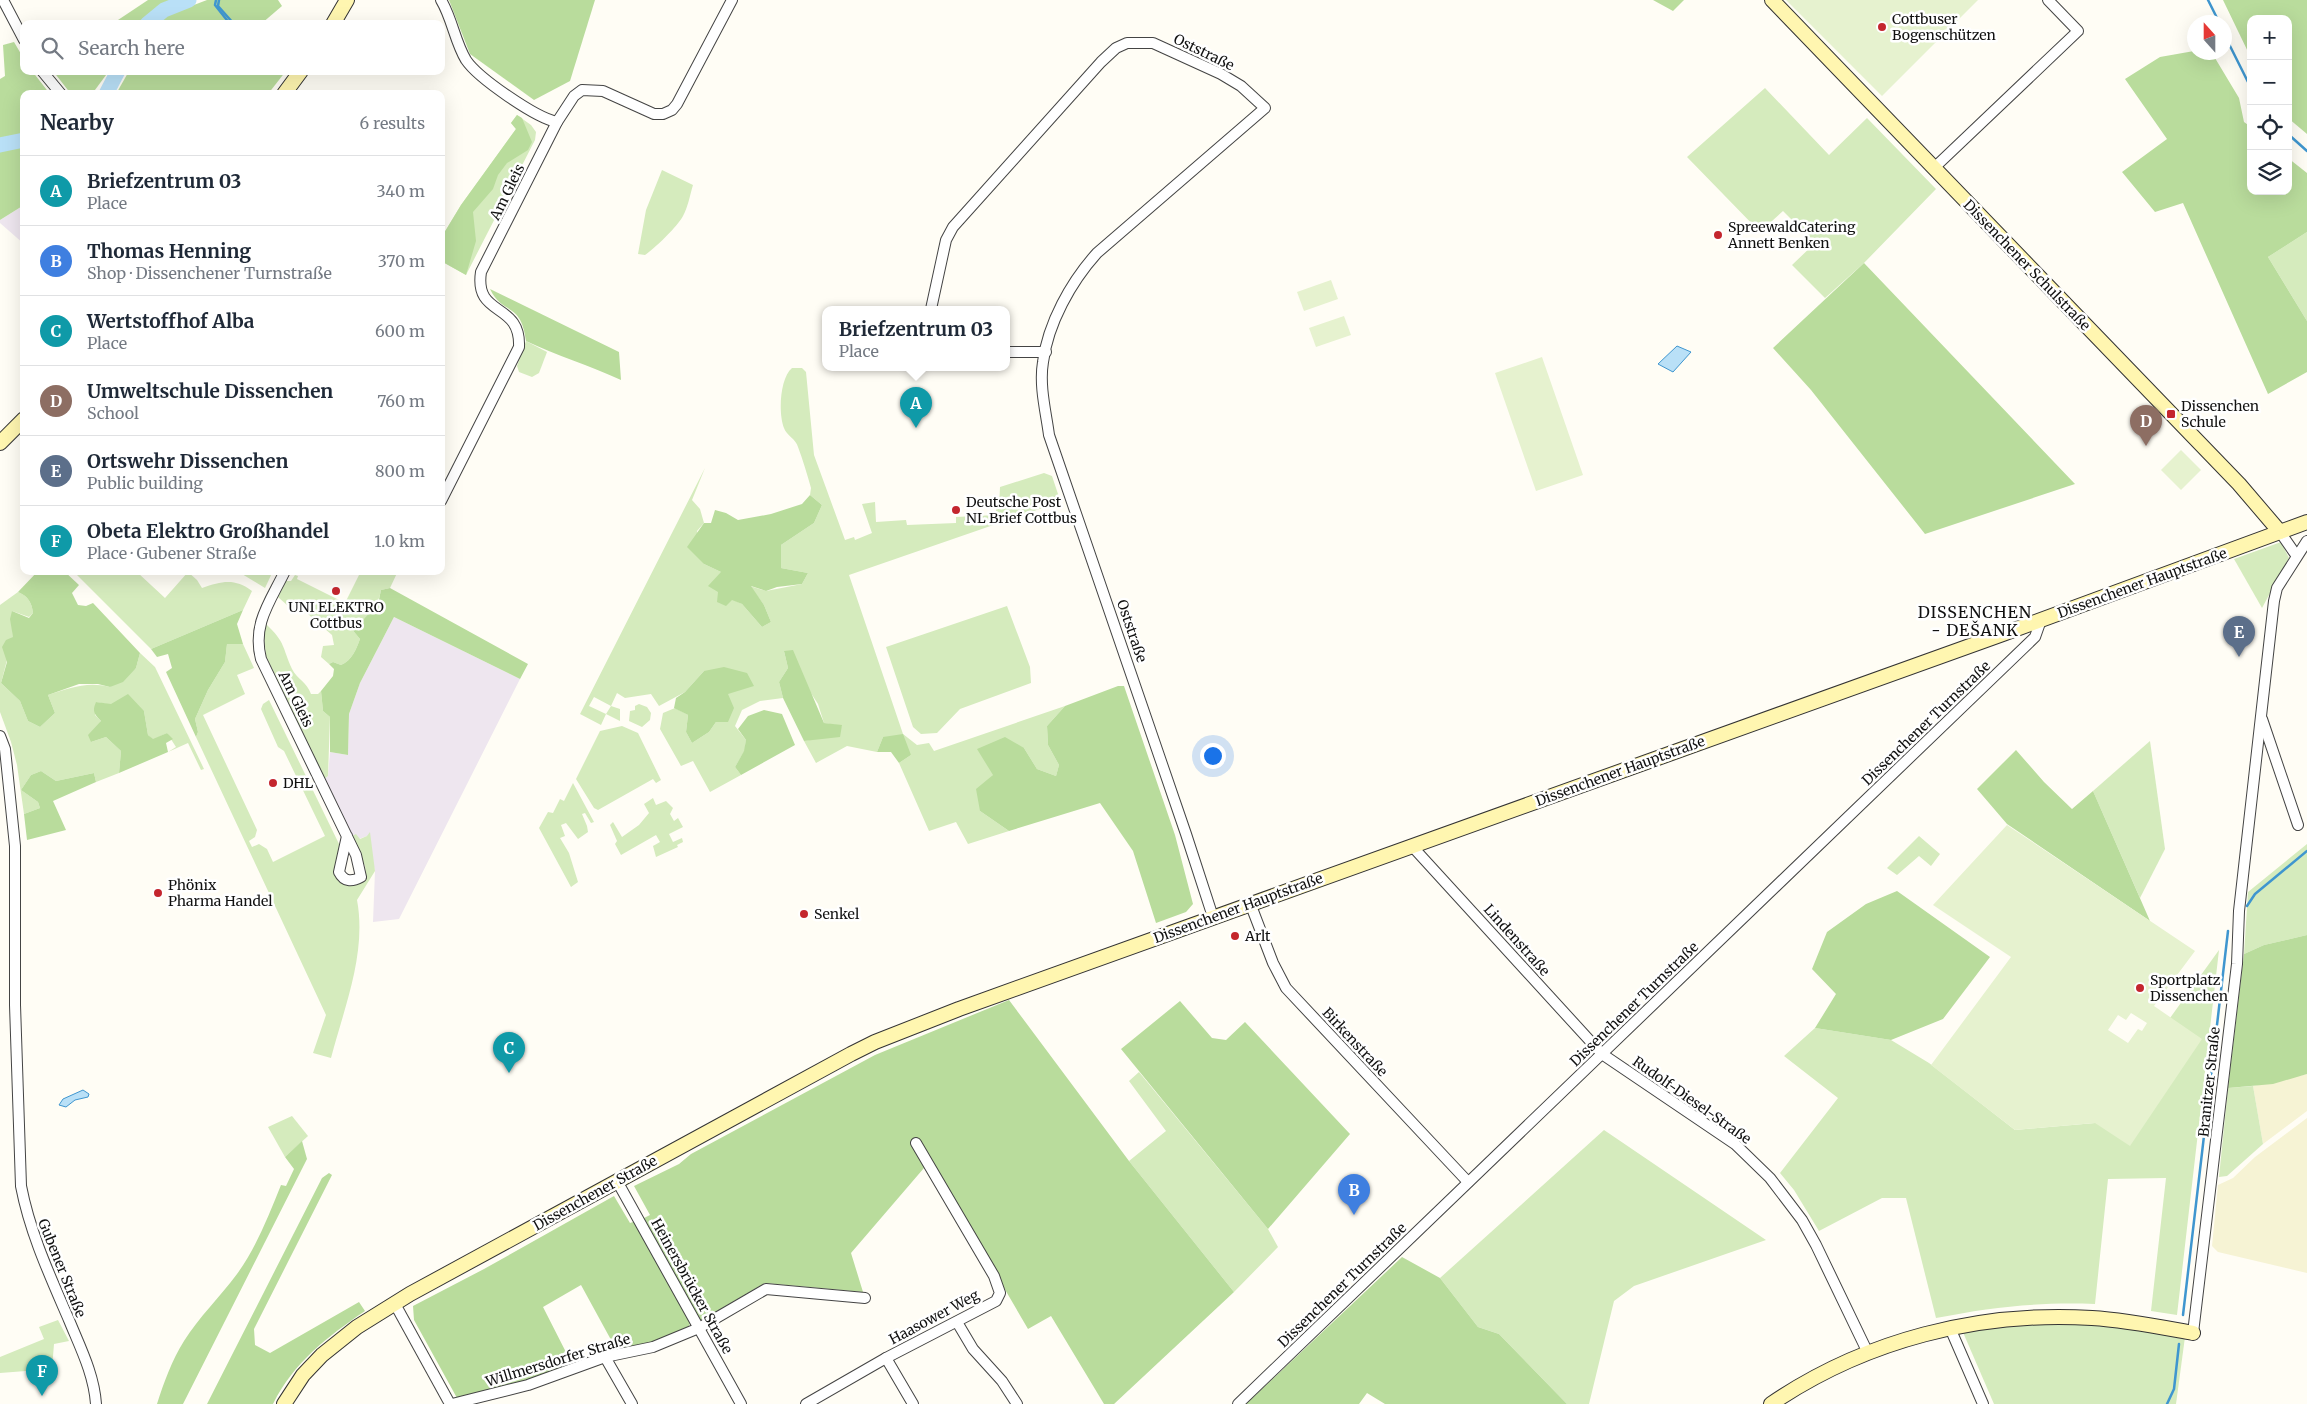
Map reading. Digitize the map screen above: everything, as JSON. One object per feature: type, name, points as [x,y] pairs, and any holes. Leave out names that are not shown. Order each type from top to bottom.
[{"type":"main road","points":[[336,20],[347,0]]},
{"type":"main road","name":"Dissenchener Schulstraße","points":[[1772,0],[2239,484],[2280,532]]},
{"type":"main road","points":[[287,90],[298,75]]},
{"type":"main road","points":[[0,443],[20,423]]},
{"type":"main road","name":"Dissenchener Hauptstraße","points":[[932,1019],[1411,845],[2041,620],[2307,522]]},
{"type":"main road","name":"Dissenchener Straße","points":[[284,1404],[303,1375],[322,1355],[358,1327],[395,1304],[851,1054],[932,1019]]},
{"type":"main road","points":[[1771,1404],[1821,1374],[1868,1353],[1908,1339],[1950,1328],[1993,1321],[2057,1317],[2094,1318],[2193,1332]]},
{"type":"street","points":[[3,0],[20,32]]},
{"type":"street","points":[[441,0],[466,59],[474,68],[520,105],[549,120],[557,122]]},
{"type":"street","name":"Am Gleis","points":[[445,493],[520,347],[520,335],[509,315],[485,300],[479,286],[481,272],[557,122],[574,96],[582,90],[590,89],[603,91],[654,114],[663,114],[672,110],[690,83],[732,0]]},
{"type":"street","points":[[1935,168],[2078,31],[2048,0]]},
{"type":"street","name":"Oststraße","points":[[932,306],[946,240],[953,227],[1116,48],[1127,43],[1153,43],[1221,74],[1241,86],[1265,108],[1097,253],[1080,272],[1066,297],[1052,329],[1043,362],[1043,388],[1049,435],[1159,752],[1213,917]]},
{"type":"street","points":[[45,75],[57,90]]},
{"type":"street","points":[[1010,352],[1046,352]]},
{"type":"street","points":[[2280,532],[2296,555]]},
{"type":"street","name":"Branitzer Straße","points":[[2193,1332],[2237,964],[2239,910],[2274,601],[2277,588],[2296,555],[2307,541]]},
{"type":"street","name":"Am Gleis","points":[[283,575],[260,621],[257,634],[258,648],[261,659],[347,836]]},
{"type":"street","name":"Dissenchener Turnstraße","points":[[1238,1404],[2035,637],[2041,620]]},
{"type":"street","name":"Branitzer Straße","points":[[2261,715],[2298,824]]},
{"type":"street","name":"Gubener Straße","points":[[0,736],[15,846],[15,1005],[21,1186],[26,1214],[34,1238],[92,1376],[96,1404]]},
{"type":"street","name":"Lindenstraße","points":[[1411,845],[1602,1054]]},
{"type":"street","name":"Birkenstraße","points":[[1250,903],[1273,963],[1286,988],[1468,1182]]},
{"type":"street","name":"Rudolf-Diesel-Straße","points":[[1602,1054],[1735,1144],[1770,1178],[1802,1220],[1868,1353]]},
{"type":"street","name":"Haasower Weg","points":[[806,1404],[886,1358],[996,1300],[1000,1293],[1000,1288],[916,1144]]},
{"type":"street","name":"Heinersbrücker Straße","points":[[617,1181],[741,1404]]},
{"type":"street","name":"Willmersdorfer Straße","points":[[451,1404],[528,1385],[605,1357],[653,1347],[699,1328],[766,1288],[865,1298]]},
{"type":"street","points":[[395,1304],[451,1404]]},
{"type":"street","points":[[957,1322],[973,1349],[1002,1381],[1017,1404]]},
{"type":"street","points":[[1950,1328],[1982,1404]]},
{"type":"street","points":[[605,1357],[632,1404]]},
{"type":"street","points":[[886,1358],[913,1404]]},
{"type":"shaded area","points":[[20,208],[20,240],[0,223],[0,220]]},
{"type":"shaded area","points":[[394,617],[520,679],[399,919],[373,922],[375,871],[367,836],[359,839],[352,836],[324,779],[328,776],[330,752],[348,755],[349,714],[360,683]]},
{"type":"shaded area","points":[[2307,1074],[2307,1111],[2263,1144],[2253,1086]]},
{"type":"shaded area","points":[[2307,1118],[2307,1273],[2218,1252],[2212,1246],[2218,1185],[2233,1178],[2255,1157]]},
{"type":"green space","points":[[148,0],[175,0],[164,4],[142,20],[118,20]]},
{"type":"green space","points":[[207,0],[278,0],[282,6],[266,20],[160,20],[165,16]]},
{"type":"green space","points":[[449,0],[595,0],[570,81],[534,100],[470,54]]},
{"type":"green space","points":[[1653,0],[1684,0],[1673,11]]},
{"type":"green space","name":"Cottbuser Bogenschützen","points":[[1786,0],[1978,0],[1882,96]]},
{"type":"green space","points":[[2223,0],[2307,0],[2307,134],[2292,121],[2292,15],[2247,15],[2247,50],[2232,15],[2230,15]]},
{"type":"green space","points":[[14,42],[20,52],[20,75],[35,75],[47,90],[20,90],[20,208],[0,220],[0,79],[5,76],[3,45]]},
{"type":"green space","points":[[2187,52],[2187,60],[2216,60],[2239,98],[2244,122],[2247,124],[2247,195],[2292,195],[2292,161],[2307,173],[2307,232],[2268,257],[2307,321],[2307,372],[2268,394],[2183,203],[2155,212],[2122,172],[2167,139],[2125,79],[2160,57]]},
{"type":"green space","points":[[56,75],[106,75],[95,90],[68,90]]},
{"type":"green space","points":[[127,75],[283,75],[271,90],[118,90]]},
{"type":"green space","points":[[1765,88],[1829,155],[1867,118],[1936,189],[1864,263],[1825,298],[1792,265],[1815,243],[1783,211],[1760,232],[1687,157]]},
{"type":"green space","points":[[517,115],[531,125],[536,132],[535,140],[466,275],[445,263],[445,231],[461,205],[516,129],[511,123]]},
{"type":"green space","points":[[517,115],[522,118],[532,142],[528,150],[507,163],[498,175],[493,189],[473,212],[476,241],[466,275],[445,263],[445,231],[461,205],[516,129],[511,123]]},
{"type":"green space","points":[[662,170],[693,185],[689,201],[683,216],[660,243],[645,255],[638,254],[646,210]]},
{"type":"green space","points":[[2307,232],[2307,321],[2268,257]]},
{"type":"green space","points":[[1864,263],[2075,484],[1925,534],[1811,390],[1773,348]]},
{"type":"green space","points":[[1331,280],[1338,299],[1304,311],[1297,292]]},
{"type":"green space","points":[[490,289],[619,352],[621,380],[526,341],[524,328],[516,314],[500,303]]},
{"type":"green space","points":[[1344,316],[1351,335],[1316,347],[1309,328]]},
{"type":"green space","points":[[526,341],[547,352],[539,373],[532,377],[519,372],[517,366]]},
{"type":"green space","points":[[1542,357],[1583,475],[1536,491],[1495,373]]},
{"type":"green space","points":[[792,368],[802,368],[806,372],[814,455],[845,540],[854,537],[855,540],[872,533],[862,504],[875,502],[876,522],[906,520],[907,525],[956,523],[956,517],[996,515],[996,507],[999,507],[1000,487],[1044,473],[1052,476],[1060,500],[1057,503],[849,575],[903,734],[917,745],[929,743],[934,751],[1065,706],[1047,726],[1048,745],[1059,765],[1056,776],[1037,769],[1024,748],[993,775],[980,811],[1009,831],[968,844],[956,822],[929,831],[899,763],[911,755],[883,737],[877,752],[847,746],[816,763],[804,741],[815,739],[842,726],[824,723],[818,704],[784,651],[788,668],[779,682],[783,698],[760,701],[742,710],[735,726],[746,740],[745,750],[735,767],[741,775],[710,792],[693,761],[681,766],[660,729],[663,713],[675,708],[688,715],[686,732],[692,743],[709,732],[716,722],[704,671],[685,692],[659,706],[651,694],[625,698],[617,693],[611,706],[594,697],[589,706],[606,714],[601,725],[580,714],[705,468],[692,500],[700,509],[704,523],[697,531],[704,564],[721,572],[732,599],[742,604],[762,627],[771,622],[764,605],[750,586],[766,591],[802,584],[808,573],[781,568],[781,545],[814,523],[822,505],[810,495],[811,488],[798,447],[785,430],[782,422],[781,396],[788,373]]},
{"type":"green space","points":[[2181,450],[2201,470],[2181,490],[2161,470]]},
{"type":"green space","points":[[810,495],[822,505],[814,523],[781,545],[781,568],[808,573],[802,584],[777,587],[766,591],[751,586],[764,605],[771,622],[762,627],[742,604],[732,600],[726,606],[717,602],[718,592],[708,586],[721,572],[704,564],[687,547],[704,523],[711,523],[715,510],[726,513],[738,520],[771,514],[802,504]]},
{"type":"green space","points":[[2281,542],[2289,558],[2262,608],[2234,559]]},
{"type":"green space","points":[[34,575],[68,575],[79,585],[72,593],[78,605],[86,606],[93,603],[140,653],[136,668],[123,682],[110,687],[98,684],[79,684],[48,695],[55,713],[40,727],[28,721],[20,701],[1,683],[7,662],[2,647],[6,640],[13,637],[10,619],[12,611],[29,618],[33,613],[29,600],[18,592]]},
{"type":"green space","points":[[77,575],[140,575],[165,598],[185,575],[191,575],[202,588],[222,582],[234,582],[252,591],[243,610],[151,649]]},
{"type":"green space","points":[[244,575],[271,575],[265,588]]},
{"type":"green space","points":[[295,575],[298,576],[297,579],[345,603],[359,575],[396,575],[390,588],[381,590],[371,613],[362,621],[350,627],[360,639],[351,657],[341,665],[333,662],[329,664],[321,657],[323,646],[334,645],[332,635],[308,614],[296,613],[278,597],[286,581],[291,581]]},
{"type":"green space","points":[[390,588],[528,664],[520,679],[394,617],[360,683],[349,714],[348,755],[330,752],[330,717],[323,711],[321,691],[333,676],[334,669],[329,664],[333,662],[341,665],[351,657],[360,639],[350,627],[350,623],[360,623],[378,604],[381,590]]},
{"type":"green space","points":[[18,592],[29,600],[33,613],[29,617],[12,611],[13,637],[1,683],[20,701],[28,721],[40,727],[55,713],[48,695],[86,685],[110,687],[136,668],[140,653],[155,667],[204,769],[201,770],[188,743],[168,752],[176,747],[167,733],[153,740],[148,735],[144,711],[96,702],[95,715],[101,721],[91,742],[106,737],[121,751],[119,773],[96,782],[94,773],[56,781],[41,771],[31,775],[21,790],[38,802],[40,808],[24,814],[17,765],[0,712],[0,605]]},
{"type":"green space","points":[[1007,606],[1030,667],[1031,683],[960,709],[937,733],[921,734],[913,727],[886,647]]},
{"type":"green space","points":[[243,610],[237,624],[243,644],[227,644],[225,662],[208,690],[195,719],[198,732],[196,737],[166,672],[172,668],[168,654],[157,657],[151,649]]},
{"type":"green space","points":[[266,624],[283,645],[292,669],[307,686],[311,694],[318,694],[321,691],[323,711],[330,717],[328,776],[324,779],[266,656],[264,636]]},
{"type":"green space","points":[[227,644],[243,644],[254,668],[237,675],[245,694],[203,715],[257,830],[255,837],[249,841],[252,847],[259,844],[267,849],[273,862],[325,836],[284,751],[278,747],[261,709],[263,704],[269,700],[340,846],[335,871],[345,885],[357,884],[366,875],[365,866],[352,836],[356,834],[360,839],[367,836],[370,832],[375,871],[357,900],[359,940],[357,960],[348,1000],[331,1058],[313,1053],[326,1015],[196,737],[198,732],[195,719],[208,690],[225,662]]},
{"type":"green space","points":[[793,650],[824,723],[842,725],[840,737],[804,741],[783,698],[779,682],[788,668],[784,651]]},
{"type":"green space","points":[[724,667],[747,673],[754,686],[728,694],[734,708],[728,722],[716,722],[709,732],[692,743],[686,732],[688,715],[674,708],[676,698],[685,692],[704,671]]},
{"type":"green space","points":[[1118,686],[1124,686],[1175,835],[1193,904],[1186,912],[1156,923],[1133,851],[1100,803],[1009,831],[980,811],[976,789],[993,775],[977,749],[1005,737],[1024,748],[1037,769],[1056,776],[1059,765],[1048,745],[1047,726],[1065,706]]},
{"type":"green space","points":[[128,694],[144,711],[148,735],[153,739],[167,733],[173,739],[166,743],[168,752],[119,773],[121,751],[106,737],[91,742],[88,735],[101,721],[94,712],[96,702],[111,704]]},
{"type":"green space","points":[[639,704],[647,707],[651,713],[650,720],[642,727],[629,721],[630,711],[635,710],[635,706]]},
{"type":"green space","points":[[611,706],[620,709],[620,721],[606,714]]},
{"type":"green space","points":[[764,710],[782,714],[795,745],[741,775],[735,767],[744,751],[746,740],[738,729],[748,716]]},
{"type":"green space","points":[[622,726],[638,733],[661,780],[656,783],[653,779],[598,810],[594,808],[576,779],[600,731]]},
{"type":"green space","points":[[903,734],[911,755],[899,763],[891,752],[877,752],[883,737]]},
{"type":"green space","points":[[2150,741],[2165,849],[2140,898],[2093,791]]},
{"type":"green space","points":[[2016,750],[2044,782],[2072,809],[2093,791],[2150,921],[2007,824],[1977,789]]},
{"type":"green space","points":[[41,771],[56,781],[94,773],[96,782],[53,801],[66,830],[27,840],[24,814],[40,808],[38,802],[21,790],[31,775]]},
{"type":"green space","points":[[573,783],[594,822],[591,823],[585,813],[582,814],[588,832],[578,839],[566,823],[561,825],[565,836],[560,838],[569,853],[578,882],[571,887],[539,828],[548,812],[553,813],[560,799],[564,801]]},
{"type":"green space","points":[[653,798],[656,805],[666,801],[673,808],[670,814],[674,821],[678,818],[683,827],[669,834],[673,842],[682,838],[683,842],[677,845],[678,847],[656,857],[653,846],[660,842],[656,835],[621,855],[615,844],[617,841],[610,825],[613,822],[622,837],[639,825],[649,813],[644,804]]},
{"type":"green space","points":[[2007,825],[2195,951],[2154,1006],[2202,1039],[2130,1146],[2095,1123],[2015,1130],[1931,1065],[2011,957],[1933,905]],"holes":[[[2131,1013],[2147,1023],[2142,1031],[2138,1029],[2128,1043],[2108,1030],[2118,1015],[2126,1020]]]},
{"type":"green space","points":[[1919,836],[1940,854],[1931,866],[1919,856],[1897,875],[1887,868]]},
{"type":"green space","points":[[2307,844],[2307,935],[2264,945],[2244,954],[2248,892]]},
{"type":"green space","points":[[1897,891],[1990,957],[1943,1019],[1891,1040],[1815,1028],[1836,994],[1812,969],[1827,932],[1866,904]]},
{"type":"green space","points":[[2307,935],[2307,1074],[2273,1084],[2228,1088],[2244,954],[2264,945]]},
{"type":"green space","points":[[2219,950],[2177,1315],[2151,1311],[2166,1178],[2108,1179],[2095,1304],[2015,1306],[1936,1318],[1906,1198],[1882,1198],[1819,1231],[1794,1190],[1780,1173],[1838,1098],[1784,1056],[1815,1028],[1891,1040],[1929,1063],[2015,1130],[2095,1123],[2201,1039],[2170,1018]]},
{"type":"green space","points":[[1009,1000],[1129,1161],[1234,1292],[1114,1404],[1104,1404],[1051,1316],[1028,1329],[930,1161],[851,1253],[863,1292],[765,1283],[700,1321],[644,1218],[650,1215],[634,1186],[679,1164],[691,1154],[875,1055]]},
{"type":"green space","points":[[1180,1001],[1212,1038],[1226,1040],[1245,1022],[1350,1134],[1268,1229],[1121,1049]]},
{"type":"green space","points":[[1139,1072],[1268,1229],[1278,1247],[1234,1292],[1129,1161],[1166,1131],[1129,1081]]},
{"type":"green space","points":[[2253,1086],[2263,1144],[2227,1176],[2219,1177],[2228,1088]]},
{"type":"green space","points":[[292,1116],[308,1136],[285,1157],[268,1127]]},
{"type":"green space","points":[[1604,1130],[1766,1240],[1634,1286],[1614,1301],[1589,1404],[1567,1404],[1499,1334],[1478,1327],[1440,1278]]},
{"type":"green space","points":[[302,1141],[307,1159],[183,1404],[157,1404],[169,1371],[184,1341],[237,1274],[250,1253],[281,1185],[286,1186],[294,1169],[285,1157]]},
{"type":"green space","points":[[329,1173],[332,1175],[254,1329],[255,1345],[270,1353],[359,1302],[365,1311],[325,1341],[301,1363],[281,1389],[273,1404],[207,1404],[322,1178]]},
{"type":"green space","points":[[614,1196],[630,1223],[636,1221],[691,1321],[688,1328],[652,1343],[616,1349],[581,1285],[543,1307],[572,1364],[528,1381],[457,1398],[414,1320],[413,1306],[484,1269]]},
{"type":"green space","points":[[1402,1257],[1440,1278],[1478,1327],[1499,1334],[1567,1404],[1385,1404],[1367,1393],[1359,1404],[1246,1404]]},
{"type":"green space","points":[[58,1320],[69,1341],[54,1344],[52,1369],[0,1373],[0,1357],[44,1339],[39,1327]]},
{"type":"green space","points":[[2034,1323],[2093,1323],[2185,1337],[2176,1404],[1994,1404],[1962,1330]]},
{"type":"water","points":[[1677,346],[1691,352],[1673,372],[1658,364]]},
{"type":"water","points":[[83,1090],[89,1094],[88,1097],[75,1100],[66,1107],[59,1105],[63,1099]]},
{"type":"waterway","points":[[152,20],[164,10],[189,0]]},
{"type":"waterway","points":[[216,0],[215,5],[227,20]]},
{"type":"waterway","points":[[219,0],[218,6],[230,20]]},
{"type":"waterway","points":[[2208,0],[2216,15]]},
{"type":"waterway","points":[[2232,50],[2247,80]]},
{"type":"waterway","points":[[108,90],[116,75]]},
{"type":"waterway","points":[[2292,138],[2307,151]]},
{"type":"waterway","points":[[0,145],[20,141]]},
{"type":"waterway","points":[[2247,906],[2255,894],[2307,851]]},
{"type":"waterway","points":[[2183,1315],[2228,931]]},
{"type":"waterway","points":[[2167,1404],[2174,1389],[2179,1344]]},
{"type":"place","name":"Cottbuser Bogenschützen","points":[[1882,27]]},
{"type":"place","name":"SpreewaldCatering Annett Benken","points":[[1718,235]]},
{"type":"place","name":"Dissenchen Schule","points":[[2171,414]]},
{"type":"place","name":"Briefzentrum 03","points":[[916,428]]},
{"type":"place","name":"Umweltschule Dissenchen","points":[[2146,446]]},
{"type":"place","name":"Deutsche Post NL Brief Cottbus","points":[[956,510]]},
{"type":"place","name":"UNI ELEKTRO Cottbus","points":[[336,591]]},
{"type":"place","name":"Ortswehr Dissenchen","points":[[2239,657]]},
{"type":"place","name":"DHL","points":[[273,783]]},
{"type":"place","name":"Phönix Pharma Handel","points":[[158,893]]},
{"type":"place","name":"Senkel","points":[[804,914]]},
{"type":"place","name":"Arlt","points":[[1235,936]]},
{"type":"place","name":"Sportplatz Dissenchen","points":[[2140,988]]},
{"type":"place","name":"Wertstoffhof Alba","points":[[509,1073]]},
{"type":"place","name":"Thomas Henning","points":[[1354,1215]]},
{"type":"place","name":"Obeta Elektro Großhandel","points":[[42,1396]]},
{"type":"district","name":"DISSENCHEN - DEŠANK","points":[[1975,621]]}]
